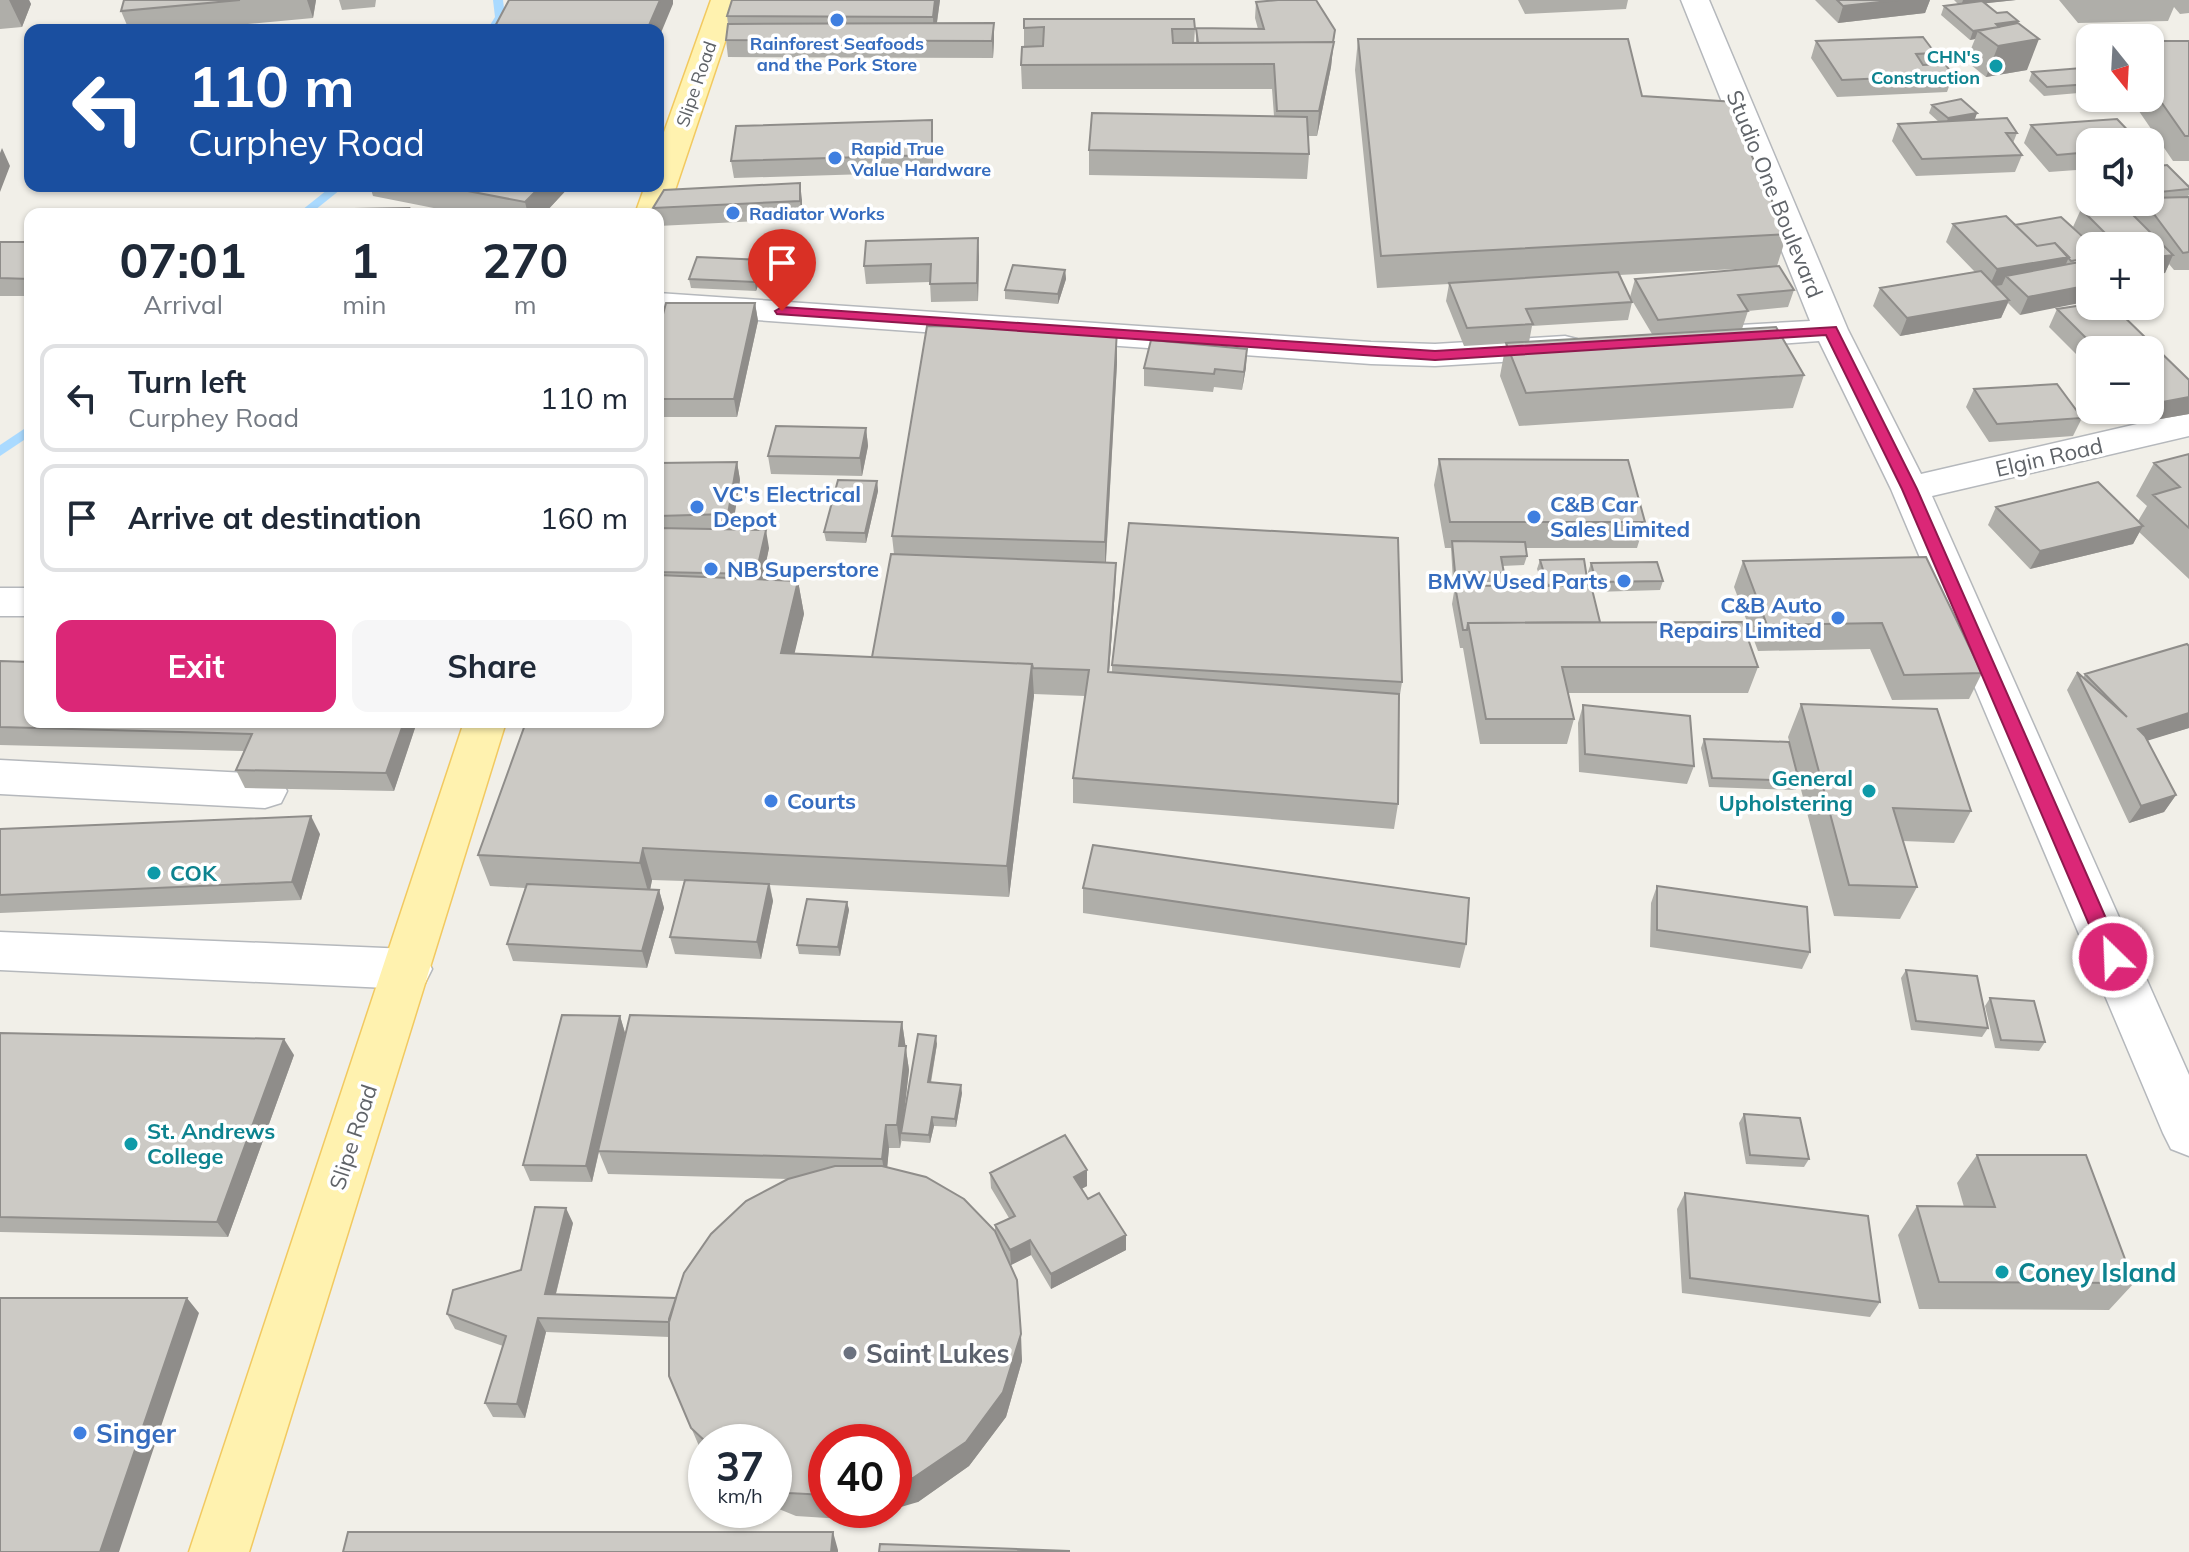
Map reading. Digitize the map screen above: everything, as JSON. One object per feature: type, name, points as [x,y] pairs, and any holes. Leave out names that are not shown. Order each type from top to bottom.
[{"type":"main road","name":"Slipe Road","points":[[664,176],[725,0]]},
{"type":"main road","name":"Slipe Road","points":[[219,1552],[483,728]]},
{"type":"street","name":"Studio One Boulevard","points":[[1695,0],[1831,330],[1910,489],[2189,1133]]},
{"type":"street","points":[[664,303],[1371,353],[1435,355],[1593,345]]},
{"type":"street","points":[[1689,339],[1831,330]]},
{"type":"street","name":"Elgin Road","points":[[1910,489],[2189,424]]},
{"type":"street","points":[[0,602],[24,602]]},
{"type":"street","points":[[0,777],[265,791]]},
{"type":"street","points":[[0,951],[408,969]]},
{"type":"building","points":[[124,0],[240,0],[121,11]]},
{"type":"building","points":[[509,0],[660,0],[650,24],[496,24]]},
{"type":"building","points":[[732,0],[935,0],[933,17],[727,16]]},
{"type":"building","points":[[1316,0],[1335,30],[1333,42],[1198,43],[1196,28],[1264,29],[1256,2]]},
{"type":"building","points":[[1837,0],[1898,0],[1843,6]]},
{"type":"building","points":[[1982,1],[1997,13],[2007,12],[2018,21],[1973,31],[1944,6]]},
{"type":"building","points":[[1024,19],[1194,19],[1195,29],[1172,29],[1173,43],[1334,42],[1319,111],[1277,111],[1274,64],[1021,65],[1022,47],[1043,46],[1044,27],[1024,28]]},
{"type":"building","points":[[994,23],[992,41],[726,40],[728,24]]},
{"type":"building","points":[[2018,23],[2039,39],[1998,46],[1978,31]]},
{"type":"building","points":[[1923,37],[1935,53],[1916,54],[1923,65],[1945,64],[1953,75],[1842,80],[1816,41]]},
{"type":"building","points":[[1358,39],[1628,39],[1642,96],[1736,102],[1741,132],[1787,234],[1381,256]]},
{"type":"building","points":[[2164,41],[2189,41],[2189,136],[2185,136],[2164,106]]},
{"type":"building","points":[[2076,68],[2076,85],[2047,87],[2032,72]]},
{"type":"building","points":[[1961,99],[1977,113],[1948,118],[1932,105]]},
{"type":"building","points":[[1092,113],[1307,117],[1309,154],[1089,150]]},
{"type":"building","points":[[2007,118],[2017,133],[2006,133],[2022,155],[1922,159],[1898,124]]},
{"type":"building","points":[[2117,119],[2126,128],[2076,128],[2076,153],[2057,155],[2031,125]]},
{"type":"building","points":[[932,120],[932,155],[731,161],[736,126]]},
{"type":"building","points":[[2164,165],[2167,165],[2189,189],[2164,192]]},
{"type":"building","points":[[800,183],[800,201],[653,208],[664,190]]},
{"type":"building","points":[[473,192],[535,192],[525,202]]},
{"type":"building","points":[[2189,197],[2189,252],[2183,253],[2155,216],[2164,216],[2164,198]]},
{"type":"building","points":[[2006,216],[2037,246],[2055,243],[2069,257],[1997,269],[1953,224]]},
{"type":"building","points":[[2088,216],[2134,216],[2150,232],[2104,232]]},
{"type":"building","points":[[2061,217],[2078,232],[2076,260],[2071,261],[2055,243],[2037,246],[2015,225]]},
{"type":"building","points":[[978,238],[977,283],[930,284],[931,264],[864,266],[866,241]]},
{"type":"building","points":[[0,242],[24,242],[24,279],[0,278]]},
{"type":"building","points":[[2164,246],[2173,255],[2164,256]]},
{"type":"building","points":[[697,257],[762,260],[755,282],[689,279]]},
{"type":"building","points":[[2076,263],[2076,288],[2028,297],[2006,276]]},
{"type":"building","points":[[1013,265],[1065,270],[1058,294],[1005,290]]},
{"type":"building","points":[[1779,266],[1794,290],[1738,295],[1748,311],[1658,320],[1635,279]]},
{"type":"building","points":[[1981,271],[2009,300],[1907,318],[1880,288]]},
{"type":"building","points":[[1618,272],[1632,302],[1526,309],[1533,324],[1467,328],[1449,283]]},
{"type":"building","points":[[666,303],[755,303],[734,399],[664,399]]},
{"type":"building","points":[[2076,306],[2076,320],[2127,320],[2144,336],[2084,336],[2057,309]]},
{"type":"building","points":[[927,326],[1117,330],[1105,542],[892,536]]},
{"type":"building","points":[[1776,327],[1804,375],[1526,393],[1506,343]]},
{"type":"building","points":[[1151,340],[1247,349],[1244,372],[1215,369],[1214,374],[1144,368]]},
{"type":"building","points":[[2164,356],[2189,380],[2189,397],[2164,402]]},
{"type":"building","points":[[2057,384],[2076,410],[2076,418],[1997,424],[1974,389]]},
{"type":"building","points":[[776,426],[866,428],[860,458],[768,456]]},
{"type":"building","points":[[2189,454],[2189,528],[2153,495],[2180,487],[2154,463]]},
{"type":"building","points":[[1439,459],[1628,460],[1645,522],[1450,522]]},
{"type":"building","points":[[737,462],[728,514],[664,516],[664,463]]},
{"type":"building","points":[[838,480],[877,481],[865,533],[824,532]]},
{"type":"building","points":[[2098,482],[2143,526],[2040,551],[1996,507]]},
{"type":"building","points":[[1129,523],[1398,538],[1402,682],[1112,665]]},
{"type":"building","points":[[664,528],[766,530],[756,574],[664,572]]},
{"type":"building","points":[[1452,541],[1525,542],[1527,556],[1501,557],[1504,573],[1455,572]]},
{"type":"building","points":[[891,554],[1116,563],[1108,672],[1399,694],[1398,804],[1073,778],[1089,670],[1033,668],[1032,664],[872,657]]},
{"type":"building","points":[[1926,557],[1982,673],[1904,675],[1882,623],[1767,625],[1743,561]]},
{"type":"building","points":[[1584,559],[1588,585],[1548,586],[1540,560]]},
{"type":"building","points":[[1657,562],[1663,581],[1596,582],[1591,563]]},
{"type":"building","name":"Courts","points":[[664,575],[798,581],[781,653],[1032,664],[1007,866],[643,848],[640,863],[478,855],[524,728],[664,728]]},
{"type":"building","points":[[1591,585],[1600,622],[1468,623],[1467,630],[1463,630],[1455,586]]},
{"type":"building","points":[[1742,622],[1758,667],[1562,667],[1574,719],[1486,719],[1468,623]]},
{"type":"building","points":[[2187,644],[2189,713],[2138,729],[2145,736],[2176,795],[2141,806],[2077,672],[2127,717],[2085,674]]},
{"type":"building","points":[[0,661],[24,662],[24,728],[0,727]]},
{"type":"building","name":"General Upholstering","points":[[1801,704],[1937,709],[1971,811],[1893,808],[1917,887],[1849,885]]},
{"type":"building","points":[[1583,705],[1690,716],[1694,766],[1585,754]]},
{"type":"building","points":[[36,728],[402,728],[386,773],[236,770],[252,734]]},
{"type":"building","points":[[1704,739],[1789,742],[1799,781],[1712,778]]},
{"type":"building","name":"COK","points":[[311,816],[292,882],[0,895],[0,829]]},
{"type":"building","points":[[1093,845],[1469,898],[1466,944],[1083,888]]},
{"type":"building","points":[[685,880],[769,884],[757,942],[670,937]]},
{"type":"building","points":[[527,884],[659,890],[642,951],[507,944]]},
{"type":"building","points":[[1657,886],[1807,907],[1810,952],[1657,930]]},
{"type":"building","points":[[807,899],[847,902],[838,947],[797,945]]},
{"type":"building","points":[[1906,970],[1977,976],[1988,1028],[1916,1021]]},
{"type":"building","points":[[1990,998],[2034,1001],[2045,1042],[2001,1040]]},
{"type":"building","points":[[562,1015],[620,1016],[586,1166],[523,1165]]},
{"type":"building","points":[[630,1015],[902,1022],[899,1046],[906,1046],[897,1125],[886,1125],[882,1159],[598,1151]]},
{"type":"building","name":"St. Andrews College","points":[[0,1033],[284,1039],[217,1222],[0,1217]]},
{"type":"building","points":[[918,1034],[936,1036],[928,1082],[961,1085],[955,1119],[932,1117],[929,1135],[901,1133]]},
{"type":"building","points":[[1744,1114],[1800,1118],[1809,1159],[1750,1155]]},
{"type":"building","points":[[1065,1135],[1087,1170],[1074,1177],[1088,1199],[1099,1193],[1126,1235],[1051,1274],[1030,1240],[1010,1250],[995,1225],[1015,1216],[990,1173]]},
{"type":"building","name":"Coney Island","points":[[1977,1155],[2086,1155],[2134,1283],[1939,1282],[1917,1206],[1995,1207]]},
{"type":"building","name":"Saint Lukes","points":[[835,1166],[882,1166],[926,1177],[964,1199],[995,1231],[1017,1280],[1021,1334],[1003,1392],[966,1442],[913,1478],[912,1424],[808,1424],[808,1494],[792,1493],[792,1424],[689,1424],[669,1376],[669,1319],[684,1273],[711,1234],[746,1201],[788,1179]]},
{"type":"building","points":[[1685,1193],[1868,1216],[1880,1302],[1690,1278]]},
{"type":"building","points":[[535,1207],[566,1208],[545,1294],[676,1298],[669,1322],[538,1318],[517,1404],[485,1403],[506,1336],[447,1314],[453,1290],[521,1270]]},
{"type":"building","name":"Singer","points":[[0,1298],[187,1298],[100,1552],[0,1552]]},
{"type":"building","points":[[348,1532],[833,1532],[831,1552],[343,1552]]},
{"type":"building","points":[[880,1544],[1070,1551],[879,1552]]},
{"type":"waterway","points":[[496,24],[500,17],[498,0]]},
{"type":"waterway","points":[[311,208],[331,192]]},
{"type":"waterway","points":[[0,452],[24,434]]},
{"type":"place","name":"Rainforest Seafoods and the Pork Store","points":[[837,20]]},
{"type":"place","name":"CHN's Construction","points":[[1996,66]]},
{"type":"place","name":"Rapid True Value Hardware","points":[[835,158]]},
{"type":"place","name":"Radiator Works","points":[[733,213]]},
{"type":"place","name":"VC's Electrical Depot","points":[[697,507]]},
{"type":"place","name":"C&B Car Sales Limited","points":[[1534,517]]},
{"type":"place","name":"NB Superstore","points":[[711,569]]},
{"type":"place","name":"BMW Used Parts","points":[[1624,581]]},
{"type":"place","name":"C&B Auto Repairs Limited","points":[[1838,618]]},
{"type":"place","name":"General Upholstering","points":[[1869,791]]},
{"type":"place","name":"Courts","points":[[771,801]]},
{"type":"place","name":"COK","points":[[154,873]]},
{"type":"place","name":"St. Andrews College","points":[[131,1144]]},
{"type":"place","name":"Coney Island","points":[[2002,1272]]},
{"type":"place","name":"Saint Lukes","points":[[850,1353]]},
{"type":"place","name":"Singer","points":[[80,1433]]},
{"type":"route","points":[[782,311],[1435,355],[1831,330],[1910,489],[2113,957]]}]
